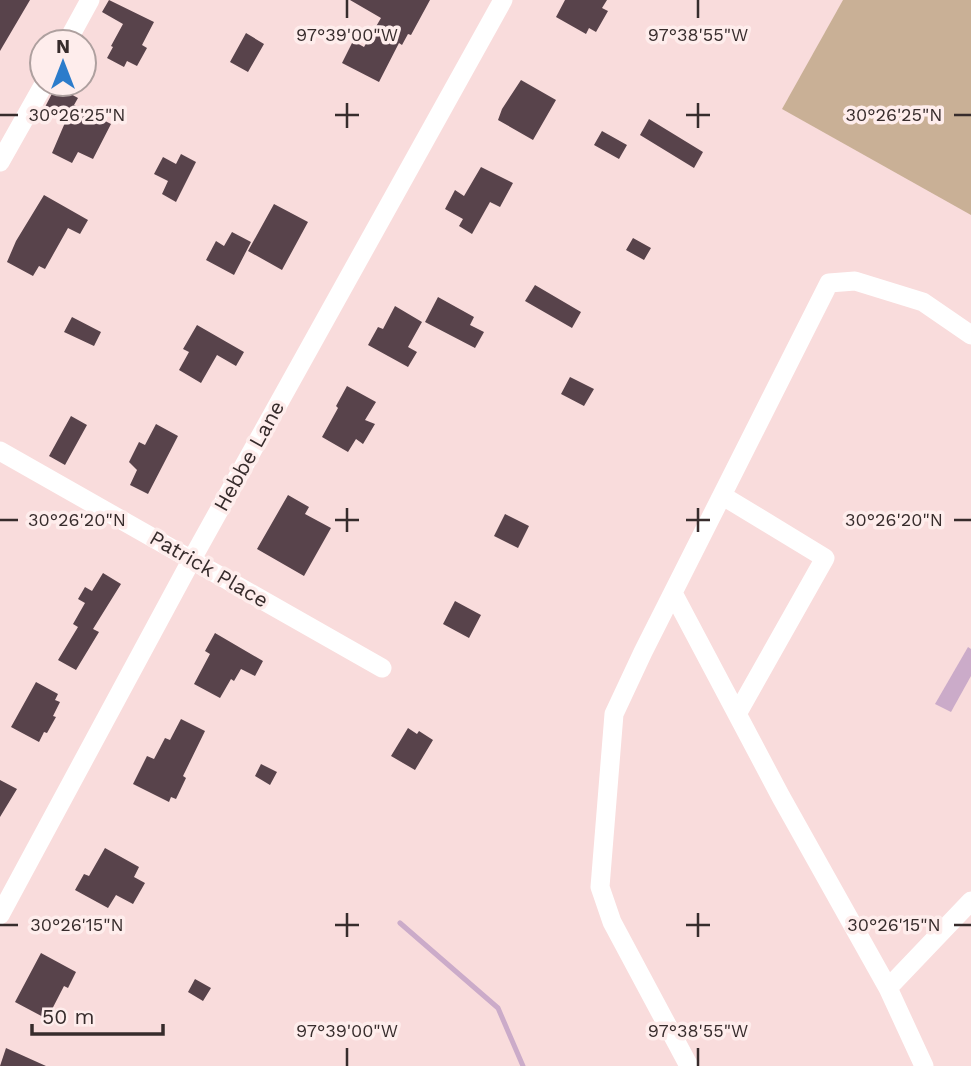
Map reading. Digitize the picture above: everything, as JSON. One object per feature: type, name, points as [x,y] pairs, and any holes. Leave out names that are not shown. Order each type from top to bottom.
[{"type":"street","points":[[75,28],[90,0]]},
{"type":"street","name":"Hebbe Lane","points":[[0,915],[192,559],[503,0]]},
{"type":"street","points":[[0,162],[36,98]]},
{"type":"street","points":[[689,1066],[612,922],[600,887],[614,714],[829,283],[855,281],[923,302],[971,335]]},
{"type":"street","name":"Patrick Place","points":[[0,451],[382,667]]},
{"type":"street","points":[[723,496],[825,558],[737,714]]},
{"type":"street","points":[[673,593],[888,988],[924,1066]]},
{"type":"street","points":[[888,988],[971,901]]},
{"type":"shaded area","points":[[843,0],[971,0],[971,215],[782,109]]},
{"type":"shaded area","points":[[968,647],[971,649],[971,676],[951,712],[935,704]]},
{"type":"building","points":[[0,0],[30,0],[0,51]]},
{"type":"building","points":[[109,0],[154,22],[142,45],[147,48],[137,66],[127,61],[124,67],[107,58],[123,24],[102,12]]},
{"type":"building","points":[[350,0],[430,0],[411,35],[408,34],[402,45],[399,43],[379,82],[342,63],[353,41],[364,47],[381,18]]},
{"type":"building","points":[[565,0],[607,0],[602,8],[608,11],[596,32],[589,28],[586,34],[556,17]]},
{"type":"building","points":[[246,33],[264,44],[248,72],[230,62]]},
{"type":"building","points":[[521,80],[556,100],[533,140],[498,120]]},
{"type":"building","points":[[50,98],[78,98],[74,105],[111,124],[93,159],[78,152],[72,163],[52,153],[67,118],[45,107]]},
{"type":"building","points":[[649,119],[703,152],[694,168],[640,135]]},
{"type":"building","points":[[602,131],[627,145],[619,159],[594,145]]},
{"type":"building","points":[[181,154],[196,162],[176,202],[162,194],[168,181],[154,174],[163,157],[176,164]]},
{"type":"building","points":[[481,167],[513,183],[500,207],[490,202],[472,234],[459,226],[463,219],[445,209],[455,190],[464,196]]},
{"type":"building","points":[[44,195],[88,220],[80,234],[68,228],[45,269],[39,266],[33,276],[7,262],[16,241]]},
{"type":"building","points":[[274,204],[308,222],[282,270],[248,251]]},
{"type":"building","points":[[232,232],[251,242],[234,275],[206,260],[216,241],[224,246]]},
{"type":"building","points":[[633,238],[651,248],[644,260],[626,250]]},
{"type":"building","points":[[535,285],[581,312],[572,328],[525,301]]},
{"type":"building","points":[[438,297],[474,317],[470,325],[484,332],[475,348],[425,322]]},
{"type":"building","points":[[395,306],[422,322],[408,347],[417,352],[408,367],[368,345],[378,327],[383,329]]},
{"type":"building","points":[[72,317],[101,332],[94,346],[64,332]]},
{"type":"building","points":[[197,325],[244,352],[236,366],[217,355],[201,383],[179,370],[189,352],[183,349]]},
{"type":"building","points":[[570,377],[594,389],[584,406],[561,394]]},
{"type":"building","points":[[347,386],[376,402],[365,420],[375,424],[363,444],[356,439],[348,452],[322,437]]},
{"type":"building","points":[[71,416],[87,425],[65,465],[49,456]]},
{"type":"building","points":[[156,424],[178,436],[148,494],[130,485],[137,470],[129,462],[139,442],[145,445]]},
{"type":"building","points":[[288,495],[309,507],[305,514],[331,528],[304,576],[257,549]]},
{"type":"building","points":[[505,514],[529,526],[518,548],[494,536]]},
{"type":"building","points":[[103,573],[121,584],[93,629],[99,632],[76,670],[58,660],[78,627],[73,624],[85,603],[78,599],[85,587],[92,591]]},
{"type":"building","points":[[455,601],[481,615],[469,638],[443,624]]},
{"type":"building","points":[[215,633],[263,661],[255,676],[241,669],[234,681],[231,679],[220,698],[194,684],[210,654],[205,651]]},
{"type":"building","points":[[36,682],[58,694],[55,700],[60,702],[53,716],[56,717],[39,742],[11,727]]},
{"type":"building","points":[[181,719],[205,731],[183,776],[186,778],[176,799],[171,797],[169,802],[133,784],[147,756],[154,759],[165,738],[170,740]]},
{"type":"building","points":[[408,728],[433,740],[415,770],[391,756]]},
{"type":"building","points":[[261,764],[277,772],[270,785],[255,776]]},
{"type":"building","points":[[0,780],[17,789],[0,817]]},
{"type":"building","points":[[105,848],[139,867],[134,877],[145,883],[133,904],[116,895],[108,908],[75,890],[84,874],[89,876]]},
{"type":"building","points":[[41,953],[76,972],[68,988],[64,986],[47,1019],[15,1002]]},
{"type":"building","points":[[195,979],[211,988],[203,1001],[188,992]]},
{"type":"building","points":[[6,1048],[46,1066],[0,1066]]},
{"type":"waterway","points":[[400,923],[498,1008],[523,1066]]}]
